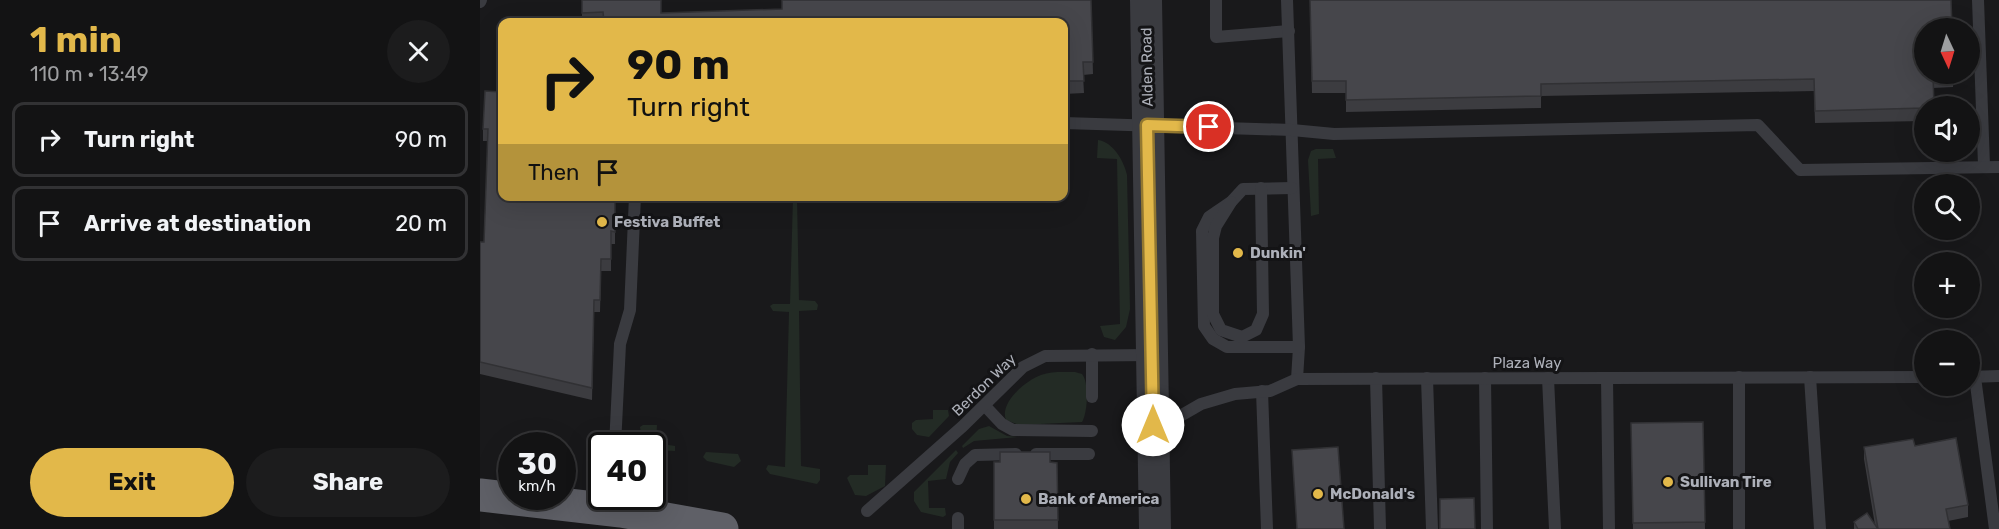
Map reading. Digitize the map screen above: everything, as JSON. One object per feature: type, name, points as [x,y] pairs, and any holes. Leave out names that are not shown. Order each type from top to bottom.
[{"type":"highway","points":[[480,495],[621,511],[722,529]]},
{"type":"street","name":"Alden Road","points":[[1146,0],[1155,529]]},
{"type":"lane","points":[[1216,0],[1216,37],[1289,31]]},
{"type":"lane","points":[[1287,0],[1299,347],[1297,379]]},
{"type":"lane","points":[[1978,0],[1984,165]]},
{"type":"lane","points":[[1068,123],[1292,130],[1334,134],[1758,125],[1800,170],[1984,165],[1999,167]]},
{"type":"lane","points":[[1261,188],[1263,314],[1256,330],[1242,337],[1236,337],[1221,330],[1213,314],[1213,234],[1232,202],[1243,189],[1261,188],[1292,188]]},
{"type":"lane","points":[[616,432],[621,338],[630,310],[635,201]]},
{"type":"lane","points":[[1232,202],[1217,210],[1206,222],[1201,237],[1202,314],[1206,330],[1213,339],[1227,347],[1299,347]]},
{"type":"lane","points":[[1092,354],[1092,397]]},
{"type":"lane","name":"Berdon Way","points":[[867,511],[985,406],[1023,367],[1038,357],[1092,354],[1153,355]]},
{"type":"lane","points":[[1980,377],[1999,376]]},
{"type":"lane","points":[[1738,377],[1739,529]]},
{"type":"lane","points":[[1810,377],[1820,529]]},
{"type":"lane","name":"Plaza Way","points":[[1152,448],[1175,419],[1201,404],[1235,394],[1270,391],[1297,379],[1914,377]]},
{"type":"lane","points":[[1376,378],[1380,529]]},
{"type":"lane","points":[[1427,378],[1432,529]]},
{"type":"lane","points":[[1485,378],[1487,529]]},
{"type":"lane","points":[[1548,378],[1555,529]]},
{"type":"lane","points":[[1607,378],[1609,529]]},
{"type":"lane","points":[[1262,391],[1267,529]]},
{"type":"lane","points":[[1975,396],[1995,529]]},
{"type":"lane","points":[[985,406],[1002,424],[1013,430],[1092,431]]},
{"type":"lane","points":[[958,479],[969,459],[980,454],[1089,454]]},
{"type":"shaded area","points":[[1098,140],[1113,148],[1127,175],[1130,309],[1126,327],[1115,340],[1104,337],[1100,326],[1120,324],[1117,159],[1097,158]]},
{"type":"shaded area","points":[[1333,149],[1336,158],[1318,159],[1319,214],[1311,216],[1308,160],[1311,151]]},
{"type":"shaded area","points":[[793,201],[797,201],[799,300],[815,301],[818,305],[817,310],[799,311],[801,466],[820,469],[820,480],[817,484],[770,474],[766,469],[768,465],[785,467],[789,312],[773,311],[770,306],[790,304]]},
{"type":"shaded area","points":[[1075,372],[1082,374],[1087,390],[1082,422],[1019,425],[1006,420],[1006,407],[1010,400],[1028,382],[1045,374]]},
{"type":"shaded area","points":[[933,410],[948,410],[949,416],[929,437],[917,435],[912,429],[912,423],[916,420],[933,419]]},
{"type":"shaded area","points":[[657,425],[657,432],[641,432],[640,427]]},
{"type":"shaded area","points":[[989,426],[1007,436],[1018,437],[974,441],[963,448],[962,446],[979,429]]},
{"type":"shaded area","points":[[666,445],[675,446],[675,451],[666,450]]},
{"type":"shaded area","points":[[956,450],[958,453],[950,462],[946,479],[928,481],[929,508],[945,508],[946,515],[943,517],[921,512],[914,501],[914,492]]},
{"type":"shaded area","points":[[706,452],[738,454],[741,461],[734,467],[707,461],[703,457]]},
{"type":"shaded area","points":[[868,465],[886,465],[885,486],[866,496],[855,495],[847,478],[850,475],[868,475]]},
{"type":"building","points":[[582,0],[661,0],[661,13],[782,9],[782,0],[1091,0],[1093,62],[1083,62],[1084,81],[1068,81],[1068,18],[604,18],[603,12],[582,13]]},
{"type":"building","points":[[1310,0],[1951,0],[1952,18],[1914,18],[1914,84],[1933,84],[1934,96],[1914,96],[1914,108],[1815,111],[1814,79],[1541,84],[1541,96],[1346,100],[1346,81],[1312,81]]},
{"type":"building","points":[[485,91],[498,92],[498,201],[615,201],[615,232],[611,231],[611,259],[601,259],[600,300],[594,300],[592,388],[480,362],[480,242],[484,242],[488,129],[483,129]]},
{"type":"building","name":"Sullivan Tire","points":[[1703,422],[1705,522],[1633,523],[1631,423]]},
{"type":"building","points":[[1956,438],[1968,505],[1946,509],[1950,529],[1878,529],[1864,447],[1913,439],[1915,446]]},
{"type":"building","name":"McDonald's","points":[[1338,447],[1344,529],[1297,529],[1292,450]]},
{"type":"building","name":"Bank of America","points":[[1000,452],[1050,452],[1050,462],[1057,463],[1058,520],[994,520],[994,462],[1000,462]]},
{"type":"building","points":[[1474,498],[1475,529],[1440,529],[1440,499]]},
{"type":"building","points":[[1867,513],[1878,529],[1858,529],[1854,522]]},
{"type":"place","name":"Festiva Buffet","points":[[602,222]]},
{"type":"place","name":"Dunkin'","points":[[1238,253]]},
{"type":"place","name":"Sullivan Tire","points":[[1668,482]]},
{"type":"place","name":"McDonald's","points":[[1318,494]]},
{"type":"place","name":"Bank of America","points":[[1026,499]]},
{"type":"route","points":[[1153,425],[1147,125],[1209,127]]}]
